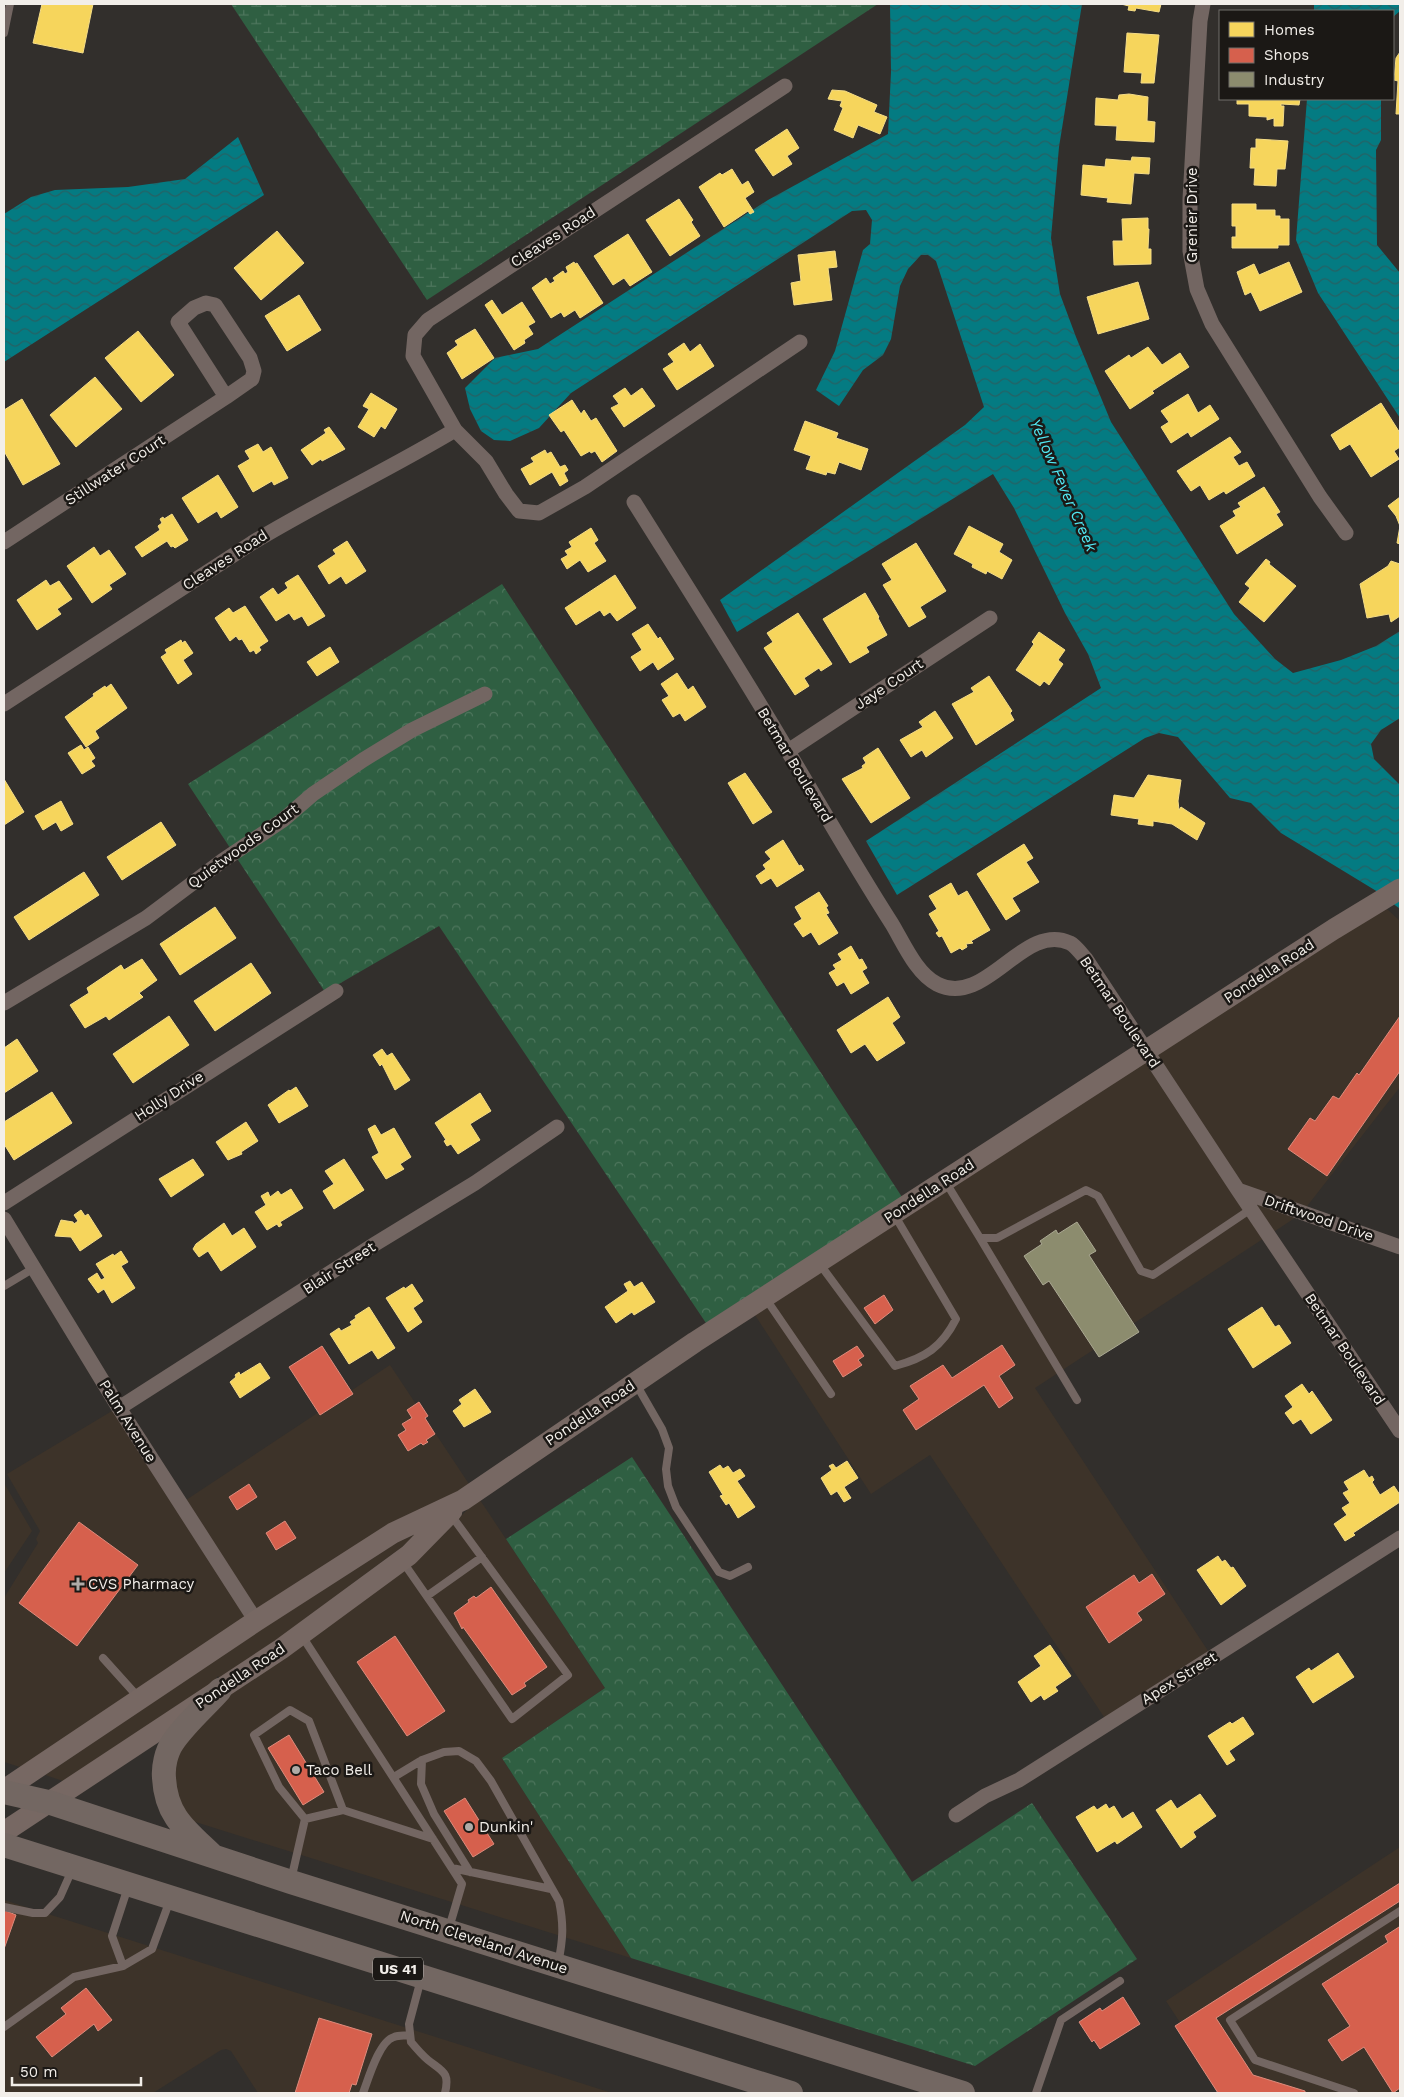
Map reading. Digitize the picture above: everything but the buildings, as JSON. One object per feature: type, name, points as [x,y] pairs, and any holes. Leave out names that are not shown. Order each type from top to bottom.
[{"type":"main road","name":"Pondella Road","points":[[4,1832],[301,1635],[402,1560],[456,1507],[635,1382],[1334,929],[1400,890]]},
{"type":"main road","name":"Pondella Road","points":[[4,1791],[256,1621],[393,1533],[456,1507]]},
{"type":"main road","points":[[214,1857],[180,1823],[168,1806],[164,1791],[163,1768],[172,1743],[220,1690]]},
{"type":"main road","name":"North Cleveland Avenue","points":[[4,1791],[48,1802],[291,1882],[963,2093]]},
{"type":"main road","name":"US 41","points":[[4,1845],[791,2093]]},
{"type":"street","name":"Grenier Drive","points":[[1203,4],[1200,21],[1190,199],[1190,251],[1197,289],[1212,324],[1320,497],[1346,533]]},
{"type":"street","name":"Cleaves Road","points":[[785,86],[428,320],[415,335],[413,356],[456,430],[486,461],[506,494],[520,510],[539,513],[585,487],[800,342]]},
{"type":"street","name":"Stillwater Court","points":[[4,542],[252,379],[254,371],[250,358],[216,305],[206,303],[194,308],[178,322],[226,396]]},
{"type":"street","name":"Cleaves Road","points":[[4,704],[252,543],[294,518],[409,458],[456,430]]},
{"type":"street","name":"Betmar Boulevard","points":[[634,502],[788,751],[858,872],[922,972],[938,984],[958,988],[977,984],[1032,945],[1052,939],[1071,943],[1086,959],[1400,1431]]},
{"type":"street","name":"Jaye Court","points":[[788,751],[990,618]]},
{"type":"street","name":"Quietwoods Court","points":[[4,1003],[146,918],[222,861],[282,820],[313,794],[363,760],[412,730],[485,694]]},
{"type":"street","name":"Holly Drive","points":[[4,1203],[336,991]]},
{"type":"street","name":"Blair Street","points":[[119,1408],[475,1183],[557,1126]]},
{"type":"street","name":"Driftwood Drive","points":[[1238,1190],[1400,1247]]},
{"type":"street","name":"Palm Avenue","points":[[4,1219],[119,1408],[256,1621]]},
{"type":"street","name":"Apex Street","points":[[956,1815],[985,1796],[1019,1780],[1400,1538]]},
{"type":"lane","points":[[4,33],[10,4]]},
{"type":"lane","points":[[945,1181],[1077,1400]]},
{"type":"lane","points":[[980,1238],[997,1238],[1086,1190],[1098,1196],[1141,1271],[1153,1274],[1251,1209]]},
{"type":"lane","points":[[818,1263],[895,1366],[909,1362],[932,1351],[949,1334],[956,1319],[894,1214]]},
{"type":"lane","points":[[4,1286],[34,1268]]},
{"type":"lane","points":[[764,1297],[831,1394]]},
{"type":"lane","points":[[635,1382],[662,1429],[669,1448],[666,1469],[668,1486],[676,1507],[719,1572],[730,1576],[748,1567]]},
{"type":"lane","points":[[402,1560],[512,1719],[568,1676],[482,1557],[456,1507]]},
{"type":"lane","points":[[427,1596],[482,1557]]},
{"type":"lane","points":[[301,1635],[462,1884],[448,1931]]},
{"type":"lane","points":[[103,1658],[140,1699]]},
{"type":"lane","points":[[305,1819],[278,1787],[254,1735],[290,1710],[309,1721],[343,1810]]},
{"type":"lane","points":[[394,1777],[422,1760],[444,1752],[459,1750],[476,1761],[491,1781],[559,1901],[563,1922],[563,1941],[558,1966]]},
{"type":"lane","points":[[422,1760],[421,1784],[434,1814],[470,1872]]},
{"type":"lane","points":[[305,1819],[343,1810],[433,1839]]},
{"type":"lane","points":[[291,1882],[305,1819]]},
{"type":"lane","points":[[4,1907],[33,1913],[45,1913],[60,1897],[74,1867]]},
{"type":"lane","points":[[452,1868],[552,1889]]},
{"type":"lane","points":[[123,1966],[112,1936],[128,1885]]},
{"type":"lane","points":[[4,2027],[74,1977],[123,1966],[152,1949],[171,1898]]},
{"type":"lane","points":[[1354,2093],[1255,2060],[1230,2020],[1400,1911]]},
{"type":"lane","points":[[422,1977],[409,2024],[410,2042],[428,2060],[442,2069],[448,2081],[445,2093]]},
{"type":"lane","points":[[1036,2093],[1061,2020],[1120,1981]]},
{"type":"lane","points":[[363,2093],[374,2062],[387,2040],[393,2037],[410,2035]]},
{"type":"shaded area","points":[[1387,909],[1400,921],[1400,1087],[1301,1214],[1035,1388],[1214,1660],[1110,1726],[930,1455],[871,1494],[755,1315],[1339,937]]},
{"type":"shaded area","points":[[390,1365],[469,1484],[20,1767],[4,1762],[4,1598],[38,1543],[36,1539],[40,1531],[7,1474],[122,1405],[183,1502]]},
{"type":"shaded area","points":[[4,1483],[32,1531],[4,1573]]},
{"type":"shaded area","points":[[480,1500],[605,1688],[502,1758],[631,1958],[189,1820],[177,1802],[172,1770],[180,1748],[226,1698],[415,1563],[468,1509]]},
{"type":"shaded area","points":[[416,1534],[402,1547],[275,1641],[220,1678],[218,1676],[213,1682],[63,1781],[45,1775],[262,1629],[398,1542]]},
{"type":"shaded area","points":[[1400,1847],[1400,2093],[1226,2093],[1166,2001]]},
{"type":"shaded area","points":[[4,1900],[612,2093],[258,2093],[231,2051],[226,2049],[221,2050],[153,2093],[4,2093]]},
{"type":"green space","points":[[231,4],[878,4],[427,300]]},
{"type":"green space","points":[[502,584],[902,1197],[706,1323],[439,926],[325,992],[188,784]]},
{"type":"green space","points":[[632,1457],[912,1882],[1032,1803],[1137,1959],[975,2066],[631,1958],[502,1758],[605,1688],[506,1539]]},
{"type":"water","name":"Yellow Fever Creek","points":[[890,4],[1082,4],[1059,147],[1051,238],[1060,294],[1111,422],[1234,614],[1275,659],[1293,673],[1341,660],[1376,646],[1400,631],[1400,718],[1381,730],[1371,744],[1374,759],[1400,785],[1400,909],[1378,892],[1281,833],[1251,803],[1230,798],[1178,737],[1159,733],[1145,738],[897,895],[866,841],[1101,688],[1088,654],[1065,613],[1014,508],[993,474],[737,632],[720,600],[965,425],[984,407],[936,261],[928,255],[921,255],[908,269],[900,286],[891,339],[883,355],[863,370],[839,406],[816,390],[835,351],[863,250],[870,244],[872,220],[866,210],[852,211],[571,393],[539,428],[510,441],[494,440],[481,431],[470,409],[465,388],[495,358],[538,349],[768,200],[888,134],[891,72]]},
{"type":"water","points":[[1314,4],[1400,4],[1400,11],[1394,16],[1394,10],[1314,10]]},
{"type":"water","points":[[1307,100],[1381,100],[1381,140],[1376,150],[1377,245],[1400,273],[1400,418],[1318,293],[1296,240]]},
{"type":"water","points":[[238,137],[264,195],[4,362],[4,214],[31,197],[55,190],[128,187],[185,179]]},
{"type":"place","name":"CVS Pharmacy","points":[[78,1584]]},
{"type":"place","name":"Taco Bell","points":[[296,1770]]},
{"type":"place","name":"Dunkin'","points":[[469,1827]]}]
